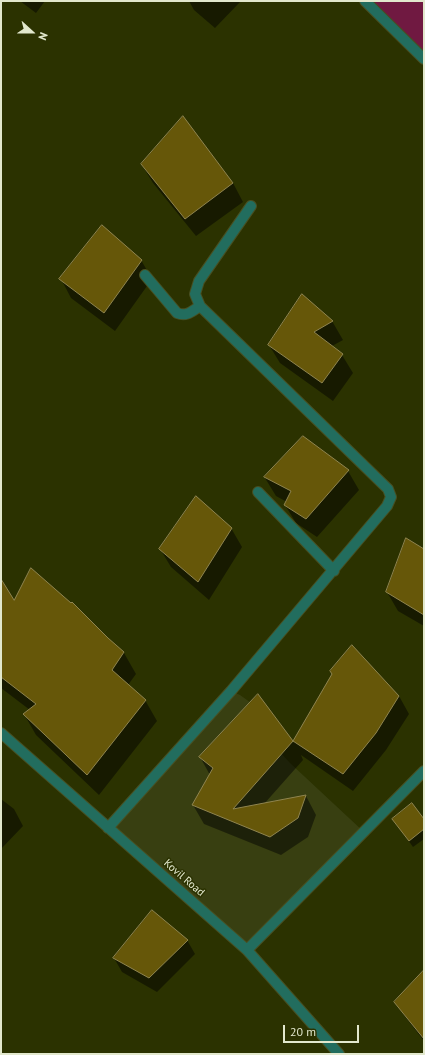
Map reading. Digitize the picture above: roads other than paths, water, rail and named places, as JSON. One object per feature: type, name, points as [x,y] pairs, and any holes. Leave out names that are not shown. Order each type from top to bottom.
[{"type":"street","points":[[365,1],[424,60]]},
{"type":"street","points":[[108,828],[231,691],[334,571],[387,506],[391,498],[388,489],[200,306],[195,294],[200,281],[250,206]]},
{"type":"street","points":[[145,275],[177,313],[182,315],[188,314],[200,306]]},
{"type":"street","points":[[258,492],[334,571]]},
{"type":"street","name":"Kovil Road","points":[[1,733],[247,950],[339,1054]]},
{"type":"street","points":[[247,950],[424,771]]}]
